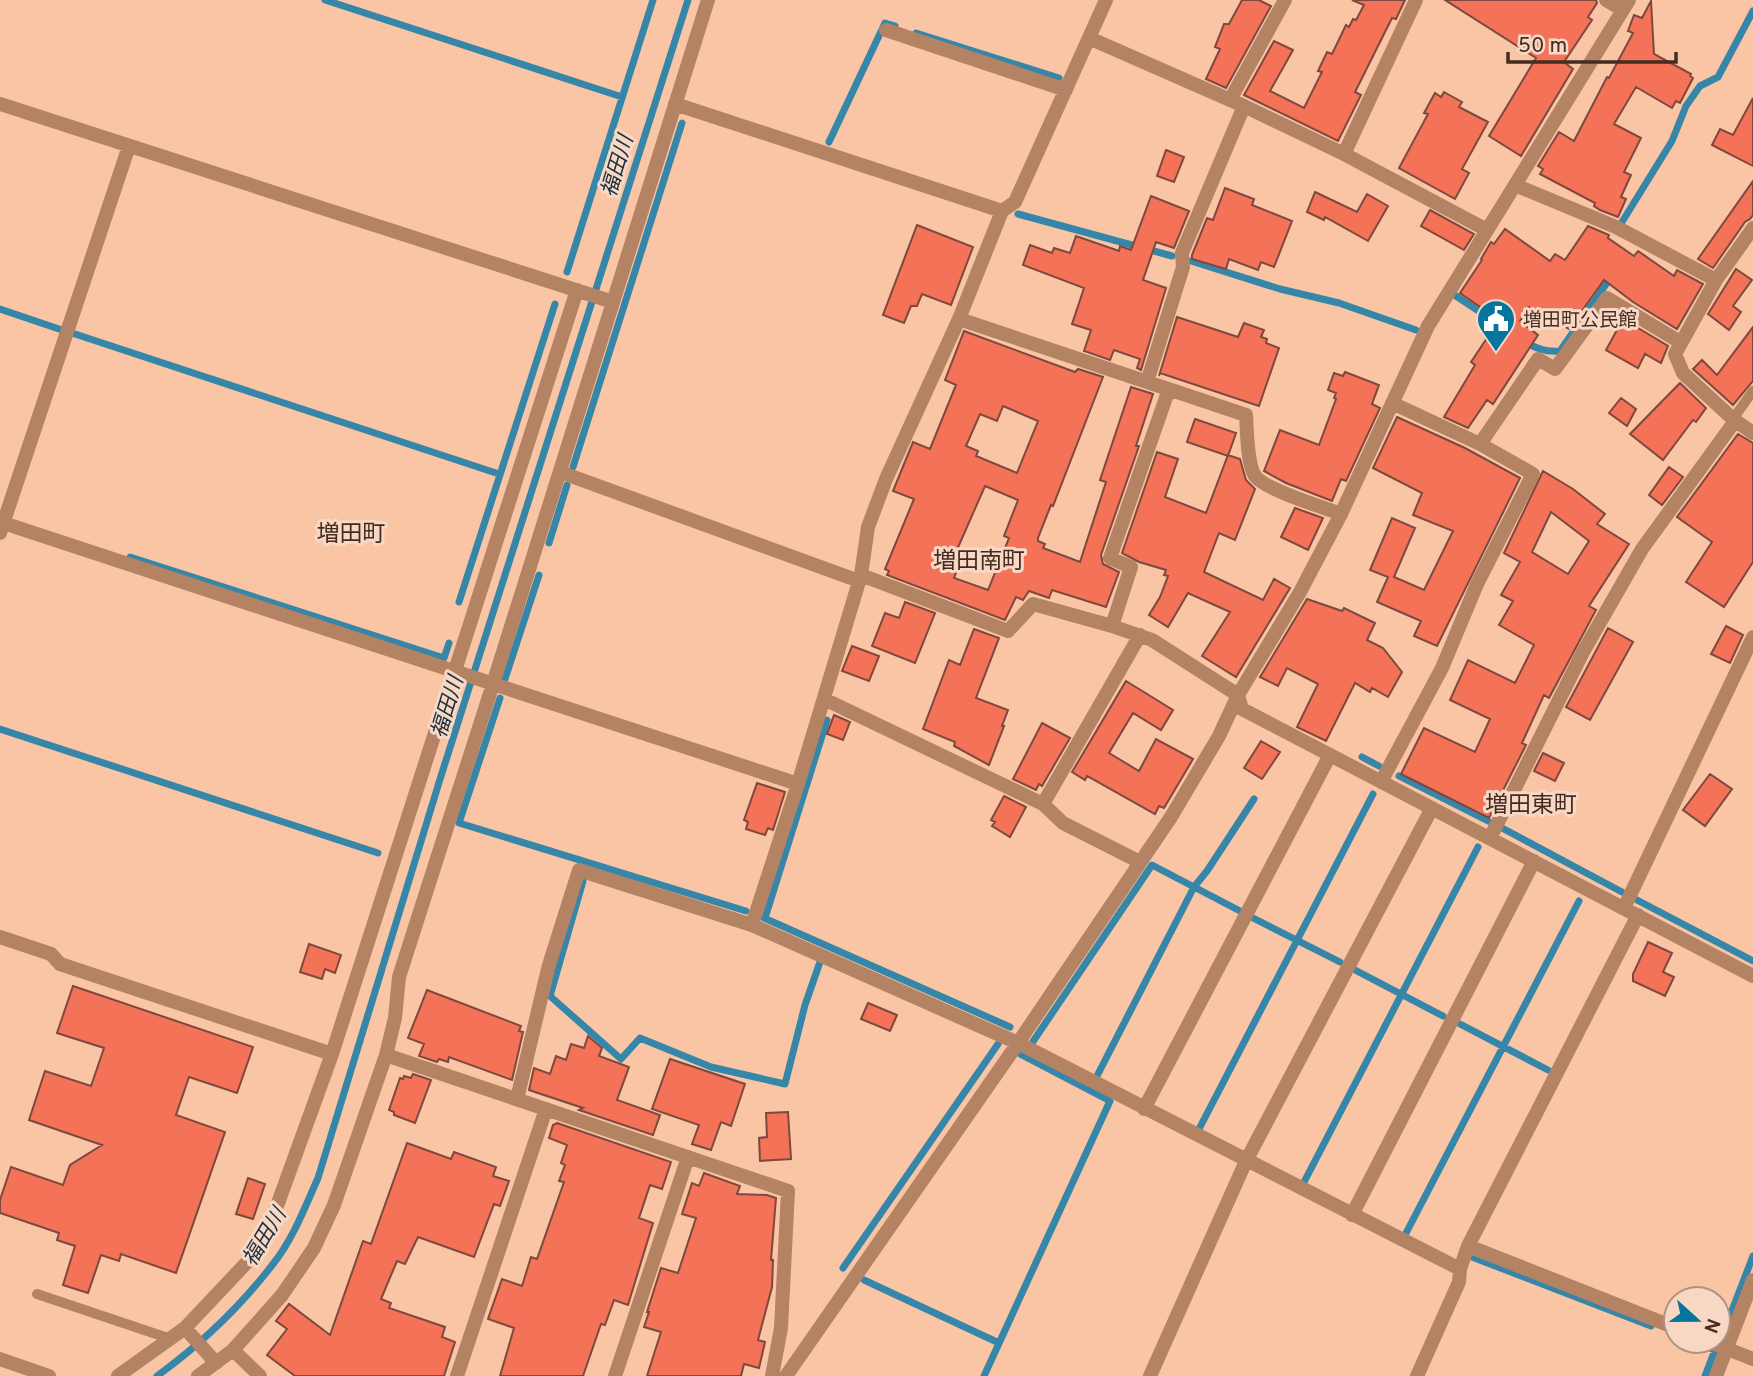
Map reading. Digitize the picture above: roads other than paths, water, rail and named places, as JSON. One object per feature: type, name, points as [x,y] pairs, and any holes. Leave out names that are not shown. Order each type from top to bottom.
[{"type":"street","points":[[198,1376],[213,1359],[233,1350],[282,1295],[314,1248],[334,1205],[386,1055],[395,1018],[399,977],[489,683],[560,472],[608,300],[708,0]]},
{"type":"street","points":[[752,925],[860,578],[872,515],[959,319],[1002,211],[1015,202],[1106,0]]},
{"type":"street","points":[[1147,382],[1183,267],[1182,253],[1237,103],[1286,0]]},
{"type":"street","points":[[1343,154],[1416,0]]},
{"type":"street","points":[[786,1376],[1171,817],[1219,736],[1238,695],[1300,592],[1341,514],[1428,326],[1626,5],[1606,0]]},
{"type":"street","points":[[886,30],[1066,90]]},
{"type":"street","points":[[1089,38],[1237,103],[1343,154],[1487,230]]},
{"type":"street","points":[[0,104],[608,300]]},
{"type":"street","points":[[675,104],[1002,211]]},
{"type":"street","points":[[129,146],[1,526],[798,784]]},
{"type":"street","points":[[1516,186],[1616,227],[1716,280]]},
{"type":"street","points":[[1753,228],[1716,280],[1679,342],[1675,354],[1683,373],[1734,420],[1753,433]]},
{"type":"street","points":[[118,1376],[171,1339],[189,1332],[251,1258],[269,1228],[332,1054],[459,673],[579,291]]},
{"type":"street","points":[[1480,444],[1538,359],[1555,369],[1607,298],[1679,342]]},
{"type":"street","points":[[959,319],[1245,415],[1250,460],[1255,476],[1269,486],[1341,514]]},
{"type":"street","points":[[1112,626],[1131,566],[1110,558],[1169,389]]},
{"type":"street","points":[[1381,782],[1442,668],[1477,584],[1533,474],[1480,444],[1392,403]]},
{"type":"street","points":[[1490,838],[1583,652],[1642,549],[1734,420]]},
{"type":"street","points":[[560,472],[1008,631],[1033,604],[1152,640],[1238,695],[1242,709],[1753,976]]},
{"type":"street","points":[[1043,804],[1140,635]]},
{"type":"street","points":[[1624,908],[1753,637]]},
{"type":"street","points":[[824,699],[1043,804],[1063,823],[1140,862]]},
{"type":"street","points":[[1144,1109],[1330,755]]},
{"type":"street","points":[[1150,1376],[1246,1161],[1432,808]]},
{"type":"street","points":[[1352,1215],[1534,861]]},
{"type":"street","points":[[517,1099],[549,965],[579,870],[752,925],[1017,1044],[1460,1269]]},
{"type":"street","points":[[1417,1376],[1459,1282],[1460,1269],[1468,1246],[1637,915]]},
{"type":"street","points":[[0,937],[51,954],[60,964],[332,1054]]},
{"type":"street","points":[[386,1055],[788,1191],[781,1328],[772,1376]]},
{"type":"street","points":[[457,1376],[546,1109]]},
{"type":"street","points":[[615,1376],[688,1157]]},
{"type":"street","points":[[1468,1246],[1662,1322]]},
{"type":"street","points":[[1732,1336],[1753,1280]]},
{"type":"street","points":[[189,1332],[213,1359]]},
{"type":"street","points":[[233,1350],[260,1376]]},
{"type":"street","points":[[1732,1351],[1753,1359]]},
{"type":"street","points":[[1716,1376],[1725,1355]]},
{"type":"street","points":[[0,1359],[49,1376]]},
{"type":"lane","points":[[1734,420],[1753,391]]},
{"type":"lane","points":[[37,1294],[171,1339]]},
{"type":"waterway","points":[[325,0],[622,97]]},
{"type":"waterway","points":[[567,272],[653,0]]},
{"type":"waterway","name":"福田川","points":[[157,1376],[219,1324],[260,1280],[287,1244],[318,1178],[441,776],[688,0]]},
{"type":"waterway","points":[[1622,222],[1672,141],[1686,106],[1700,86],[1718,77],[1753,11]]},
{"type":"waterway","points":[[829,142],[885,23],[895,26]]},
{"type":"waterway","points":[[916,33],[1059,78]]},
{"type":"waterway","points":[[573,467],[682,123]]},
{"type":"waterway","points":[[1018,214],[1172,256]]},
{"type":"waterway","points":[[1191,261],[1280,289],[1339,303],[1416,330]]},
{"type":"waterway","points":[[1524,341],[1541,349],[1560,351],[1611,277]]},
{"type":"waterway","points":[[1456,296],[1503,327]]},
{"type":"waterway","points":[[459,602],[555,304]]},
{"type":"waterway","points":[[0,309],[62,330]]},
{"type":"waterway","points":[[75,334],[499,474]]},
{"type":"waterway","points":[[549,543],[567,485]]},
{"type":"waterway","points":[[130,557],[444,658],[449,643]]},
{"type":"waterway","points":[[505,679],[539,575]]},
{"type":"waterway","points":[[500,698],[459,823],[746,911]]},
{"type":"waterway","points":[[765,918],[827,720]]},
{"type":"waterway","points":[[0,729],[378,853]]},
{"type":"waterway","points":[[1362,757],[1379,766]]},
{"type":"waterway","points":[[1399,776],[1488,821]]},
{"type":"waterway","points":[[1199,1129],[1373,794]]},
{"type":"waterway","points":[[1097,1076],[1194,887],[1254,799]]},
{"type":"waterway","points":[[1502,828],[1622,892]]},
{"type":"waterway","points":[[1303,1184],[1478,847]]},
{"type":"waterway","points":[[1032,1043],[1152,865],[1240,911]]},
{"type":"waterway","points":[[583,881],[550,996],[621,1059],[640,1038],[711,1067],[785,1084],[805,1005],[820,962]]},
{"type":"waterway","points":[[1637,900],[1753,961]]},
{"type":"waterway","points":[[1405,1235],[1579,901]]},
{"type":"waterway","points":[[764,918],[1010,1027]]},
{"type":"waterway","points":[[1253,918],[1340,962]]},
{"type":"waterway","points":[[1355,970],[1443,1016]]},
{"type":"waterway","points":[[1460,1024],[1548,1070]]},
{"type":"waterway","points":[[843,1268],[998,1044]]},
{"type":"waterway","points":[[984,1376],[1110,1101],[1020,1054]]},
{"type":"waterway","points":[[1732,1311],[1753,1256]]},
{"type":"waterway","points":[[1472,1257],[1651,1326]]},
{"type":"waterway","points":[[864,1280],[999,1343]]},
{"type":"waterway","points":[[1705,1376],[1713,1355]]},
{"type":"place","name":"増田町公民館","points":[[1496,353]]},
{"type":"district","name":"増田町","points":[[351,533]]},
{"type":"district","name":"増田南町","points":[[979,560]]},
{"type":"district","name":"増田東町","points":[[1531,804]]}]
